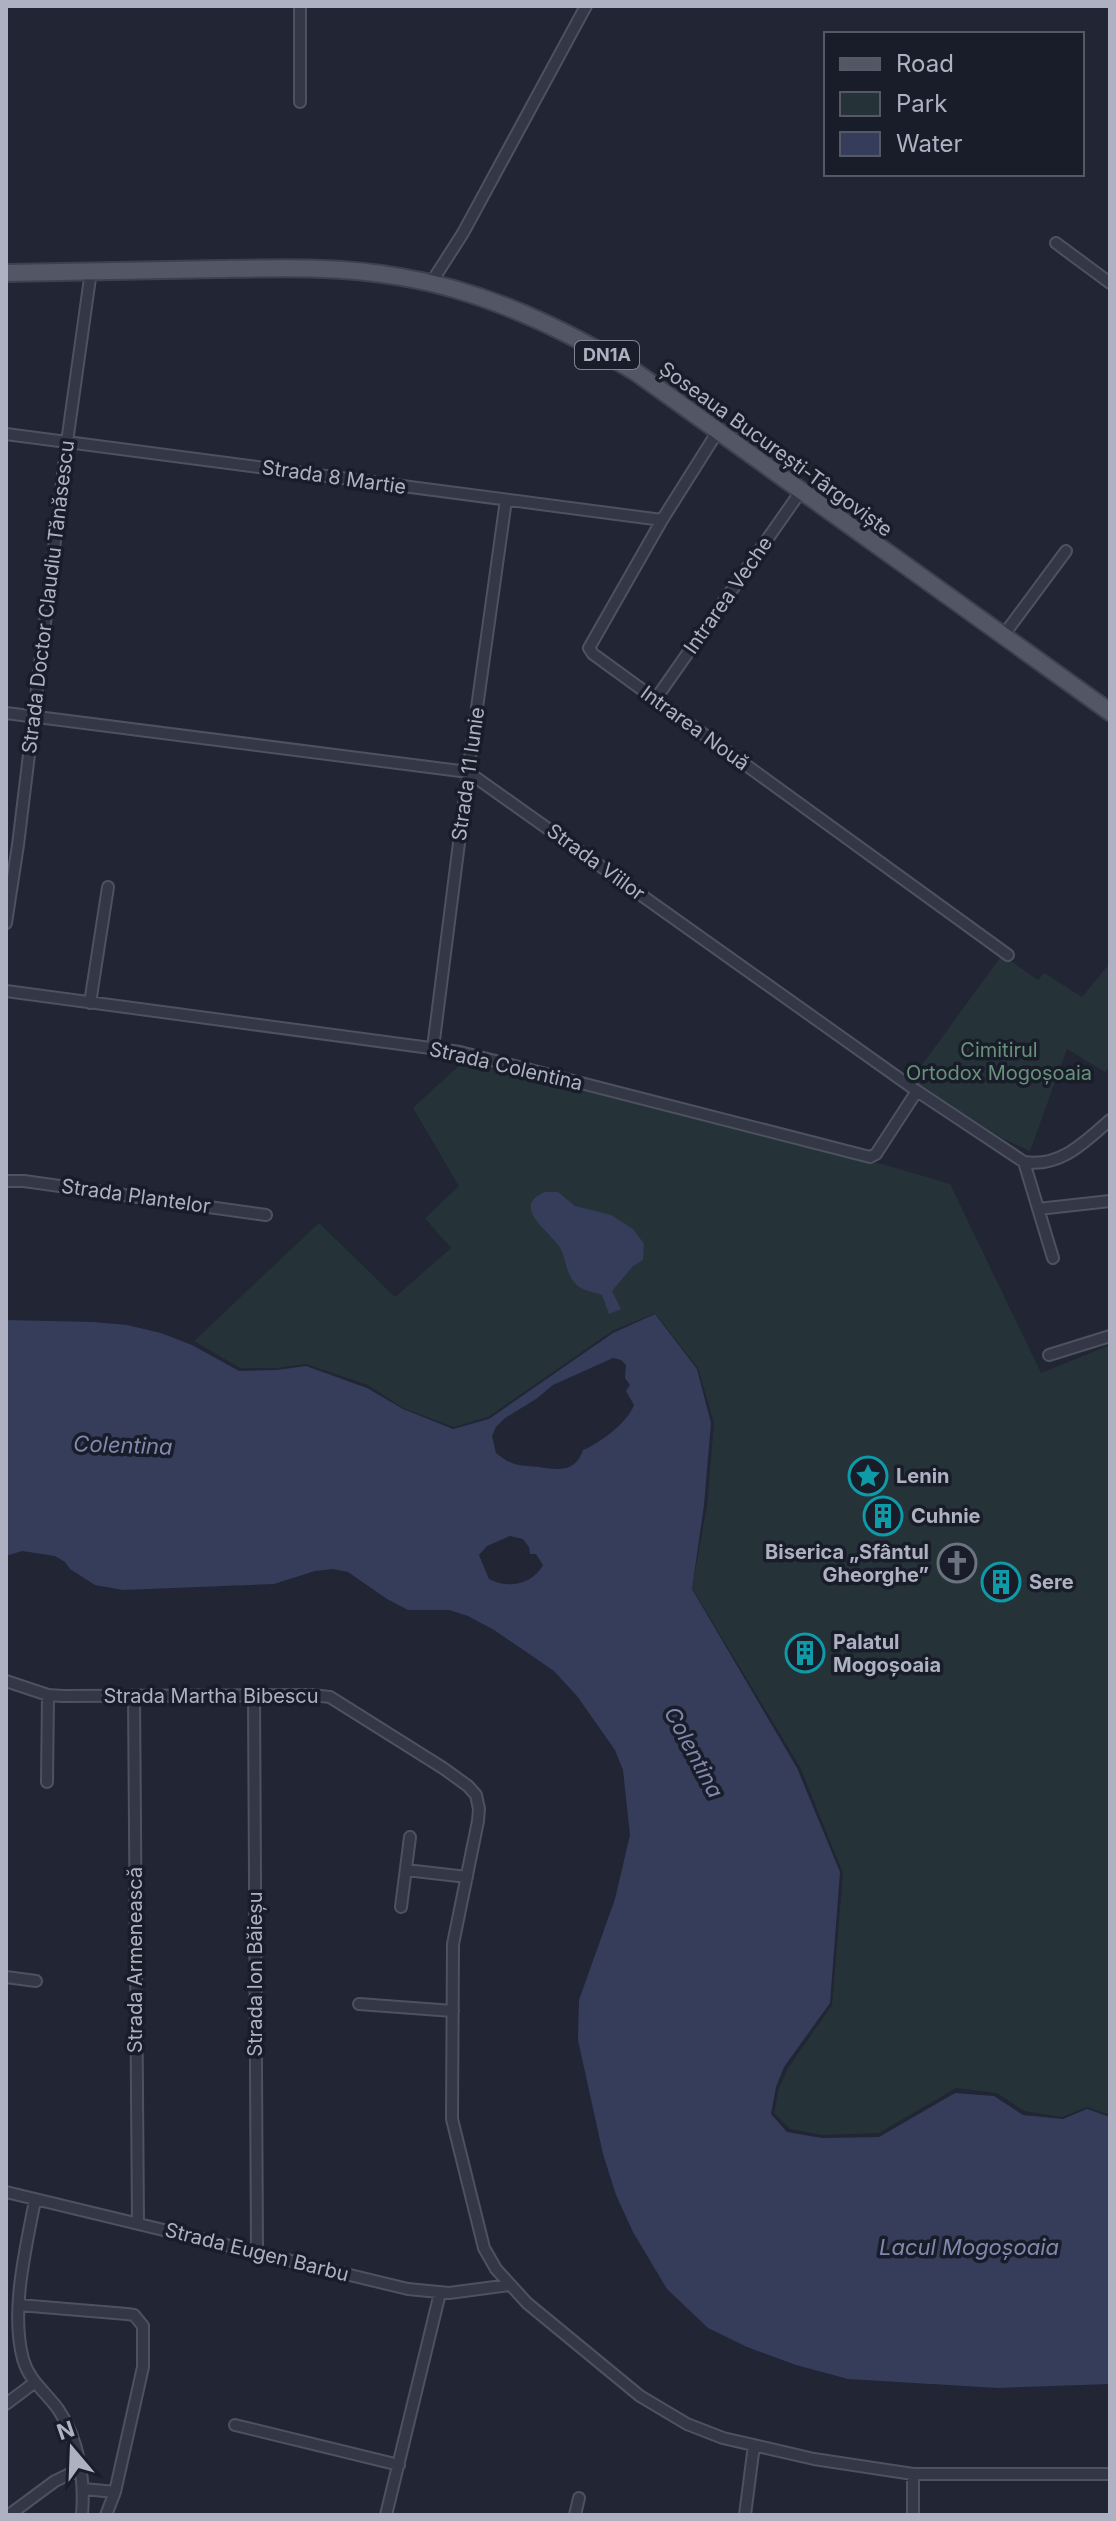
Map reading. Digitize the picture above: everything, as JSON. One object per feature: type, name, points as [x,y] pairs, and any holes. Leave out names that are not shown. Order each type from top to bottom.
[{"type":"main road","name":"Șoseaua București-Târgoviște","points":[[6,273],[335,269],[393,275],[431,283],[510,308],[573,337],[637,373],[1110,712]]},
{"type":"street","points":[[300,6],[300,102]]},
{"type":"street","points":[[431,283],[463,233],[586,6]]},
{"type":"street","points":[[1056,243],[1110,283]]},
{"type":"street","name":"Strada Doctor Claudiu Tănăsescu","points":[[6,923],[91,271]]},
{"type":"street","name":"Intrarea Nouă","points":[[718,431],[662,520],[589,648],[655,700],[1008,955]]},
{"type":"street","name":"Strada 8 Martie","points":[[6,434],[662,520]]},
{"type":"street","name":"Intrarea Veche","points":[[655,700],[801,491]]},
{"type":"street","name":"Strada 11 Iunie","points":[[433,1048],[506,500]]},
{"type":"street","points":[[1003,636],[1066,551]]},
{"type":"street","name":"Strada Viilor","points":[[6,713],[468,772],[917,1091],[1024,1162]]},
{"type":"street","points":[[90,1003],[108,887]]},
{"type":"street","name":"Strada Colentina","points":[[6,991],[475,1056],[870,1157],[876,1154],[917,1091]]},
{"type":"street","points":[[1053,1258],[1024,1162],[1044,1163],[1066,1154],[1078,1148],[1110,1120]]},
{"type":"street","name":"Strada Plantelor","points":[[6,1181],[94,1190],[266,1215]]},
{"type":"street","points":[[1038,1209],[1110,1201]]},
{"type":"street","points":[[1049,1355],[1110,1336]]},
{"type":"street","name":"Strada Martha Bibescu","points":[[6,1681],[48,1695],[330,1697],[443,1768],[476,1795],[479,1809],[453,1944],[452,2119],[484,2248],[496,2269],[527,2303],[640,2396],[687,2424],[723,2438],[814,2459],[913,2474],[1110,2474]]},
{"type":"street","points":[[47,1782],[48,1695]]},
{"type":"street","name":"Strada Armenească","points":[[134,1696],[138,2224]]},
{"type":"street","name":"Strada Ion Băieșu","points":[[254,1697],[257,2251]]},
{"type":"street","points":[[401,1907],[410,1837]]},
{"type":"street","points":[[406,1870],[467,1877]]},
{"type":"street","points":[[6,1977],[36,1981]]},
{"type":"street","points":[[359,2004],[453,2011]]},
{"type":"street","name":"Strada Eugen Barbu","points":[[6,2192],[408,2289],[440,2293],[510,2285]]},
{"type":"street","points":[[35,2200],[19,2305],[21,2348],[34,2383],[58,2409],[75,2442],[84,2489],[82,2515]]},
{"type":"street","points":[[386,2515],[440,2293]]},
{"type":"street","points":[[19,2305],[127,2314],[140,2319],[143,2326],[143,2367],[115,2492],[106,2515]]},
{"type":"street","points":[[6,2404],[34,2383]]},
{"type":"street","points":[[235,2425],[399,2465]]},
{"type":"street","points":[[745,2515],[754,2445]]},
{"type":"street","points":[[9,2515],[55,2481],[80,2469]]},
{"type":"street","points":[[913,2474],[913,2515]]},
{"type":"street","points":[[84,2489],[115,2492]]},
{"type":"street","points":[[575,2515],[579,2498]]},
{"type":"green space","name":"Cimitirul Ortodox Mogoșoaia","points":[[1002,955],[1038,980],[1044,973],[1082,997],[1110,963],[1110,1067],[1105,1072],[1067,1049],[1030,1151],[1002,1138],[911,1080]]},
{"type":"green space","points":[[464,1061],[882,1164],[950,1184],[1041,1373],[1110,1345],[1110,2115],[1087,2107],[1062,2117],[1024,2111],[997,2093],[956,2088],[879,2133],[822,2135],[790,2129],[774,2113],[779,2088],[788,2068],[832,2005],[843,1873],[800,1767],[692,1588],[707,1506],[714,1423],[698,1368],[655,1313],[612,1331],[488,1417],[454,1427],[403,1408],[368,1385],[306,1364],[240,1368],[194,1341],[319,1223],[395,1297],[451,1248],[425,1218],[459,1186],[413,1108]]},
{"type":"water","points":[[545,1192],[558,1192],[575,1206],[611,1215],[633,1229],[644,1244],[643,1260],[633,1266],[612,1291],[621,1309],[609,1314],[602,1295],[580,1288],[574,1282],[559,1246],[531,1211],[535,1198]]},
{"type":"water","name":"Lacul Mogoșoaia","points":[[655,1314],[697,1369],[711,1423],[692,1589],[797,1768],[840,1872],[830,2003],[784,2067],[771,2114],[787,2132],[822,2138],[879,2137],[955,2093],[994,2096],[1023,2115],[1063,2119],[1087,2109],[1110,2117],[1110,2384],[998,2388],[848,2379],[796,2365],[708,2328],[667,2289],[633,2232],[616,2195],[603,2154],[578,2040],[579,2000],[615,1899],[630,1835],[623,1770],[615,1750],[577,1696],[554,1671],[468,1616],[449,1610],[408,1610],[348,1572],[333,1569],[315,1571],[274,1584],[123,1590],[95,1585],[55,1556],[22,1551],[6,1556],[6,1320],[127,1325],[192,1345],[239,1371],[306,1366],[367,1388],[403,1409],[453,1429],[489,1419],[613,1333]],"holes":[[[613,1358],[626,1365],[625,1378],[630,1385],[626,1391],[634,1405],[619,1425],[605,1438],[583,1450],[575,1463],[559,1469],[521,1465],[507,1461],[496,1453],[492,1436],[505,1418],[553,1385]],[[510,1536],[523,1539],[530,1554],[536,1554],[543,1565],[526,1581],[504,1584],[489,1579],[479,1555],[487,1546]]]},
{"type":"place","name":"Lenin","points":[[868,1476]]},
{"type":"place","name":"Cuhnie","points":[[883,1516]]},
{"type":"place","name":"Biserica „Sfântul Gheorghe”","points":[[957,1563]]},
{"type":"place","name":"Sere","points":[[1001,1582]]},
{"type":"place","name":"Palatul Mogoșoaia","points":[[805,1653]]},
{"type":"water label","name":"Colentina","points":[[123,1445]]},
{"type":"water label","name":"Colentina","points":[[694,1752]]}]
